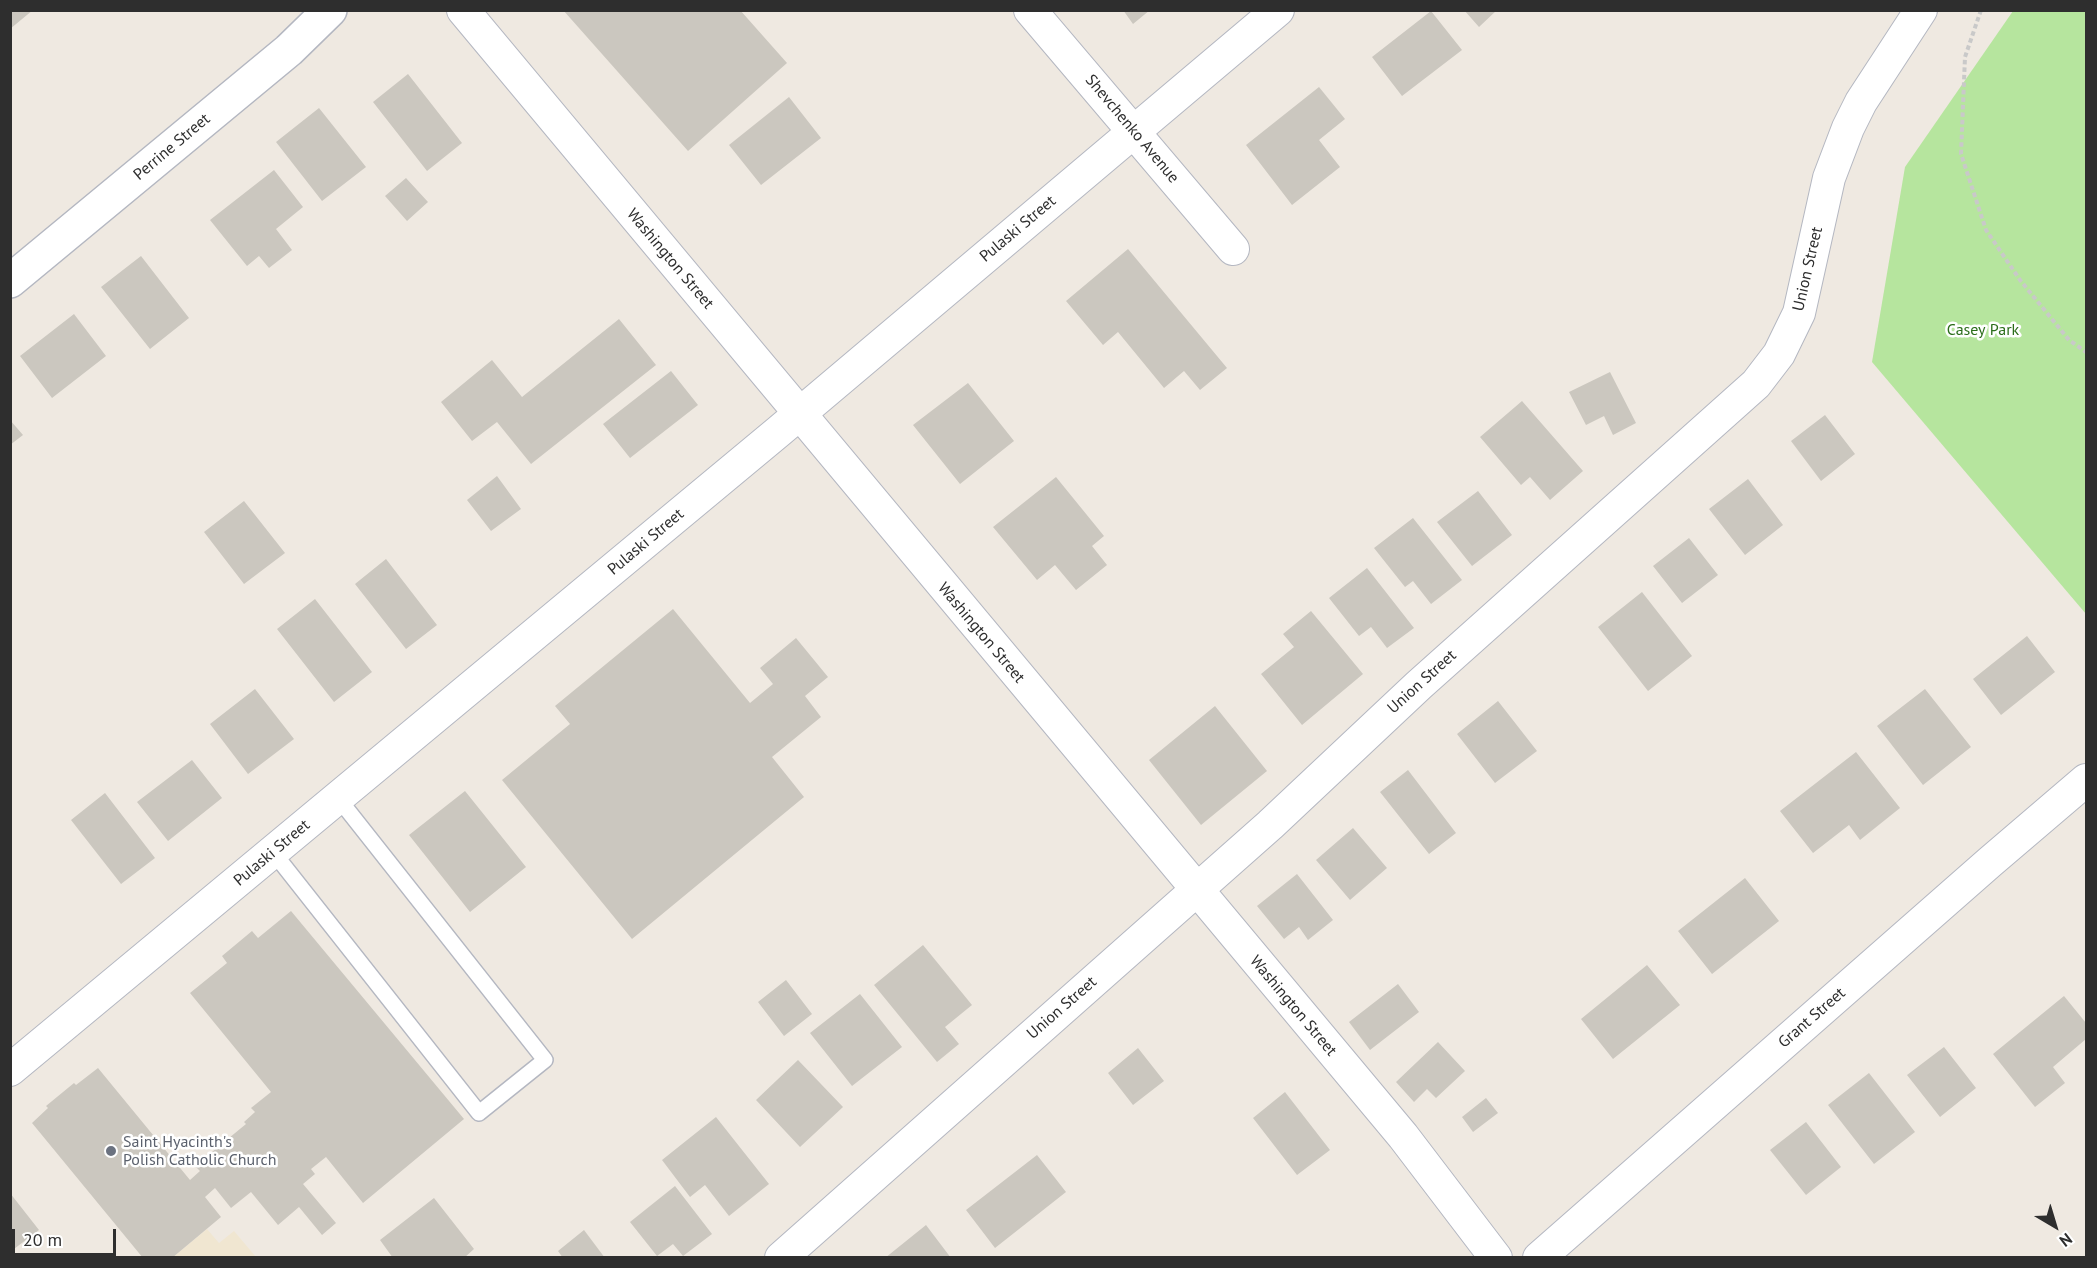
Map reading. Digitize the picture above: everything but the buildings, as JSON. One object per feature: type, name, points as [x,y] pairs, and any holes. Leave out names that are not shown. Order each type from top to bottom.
[{"type":"street","name":"Perrine Street","points":[[10,281],[289,50],[330,10]]},
{"type":"street","name":"Washington Street","points":[[463,10],[1195,890],[1403,1136],[1496,1257]]},
{"type":"street","name":"Shevchenko Avenue","points":[[1030,10],[1233,249]]},
{"type":"street","name":"Pulaski Street","points":[[10,1070],[800,414],[1278,10]]},
{"type":"street","name":"Union Street","points":[[781,1257],[1270,825],[1419,685],[1756,384],[1779,354],[1799,313],[1829,178],[1848,128],[1861,102],[1921,10]]},
{"type":"street","name":"Grant Street","points":[[1539,1257],[2086,780]]},
{"type":"lane","points":[[273,852],[479,1113],[545,1060],[338,798]]},
{"type":"path","points":[[1981,10],[1965,57],[1961,154],[1986,230],[2020,280],[2069,340],[2086,352]]},
{"type":"shaded area","points":[[207,1229],[219,1243],[234,1231],[256,1257],[172,1258]]},
{"type":"green space","name":"Casey Park","points":[[2013,11],[2086,11],[2086,614],[1872,362],[1905,167]]},
{"type":"place","name":"Saint Hyacinth's Polish Catholic Church","points":[[111,1151]]}]
